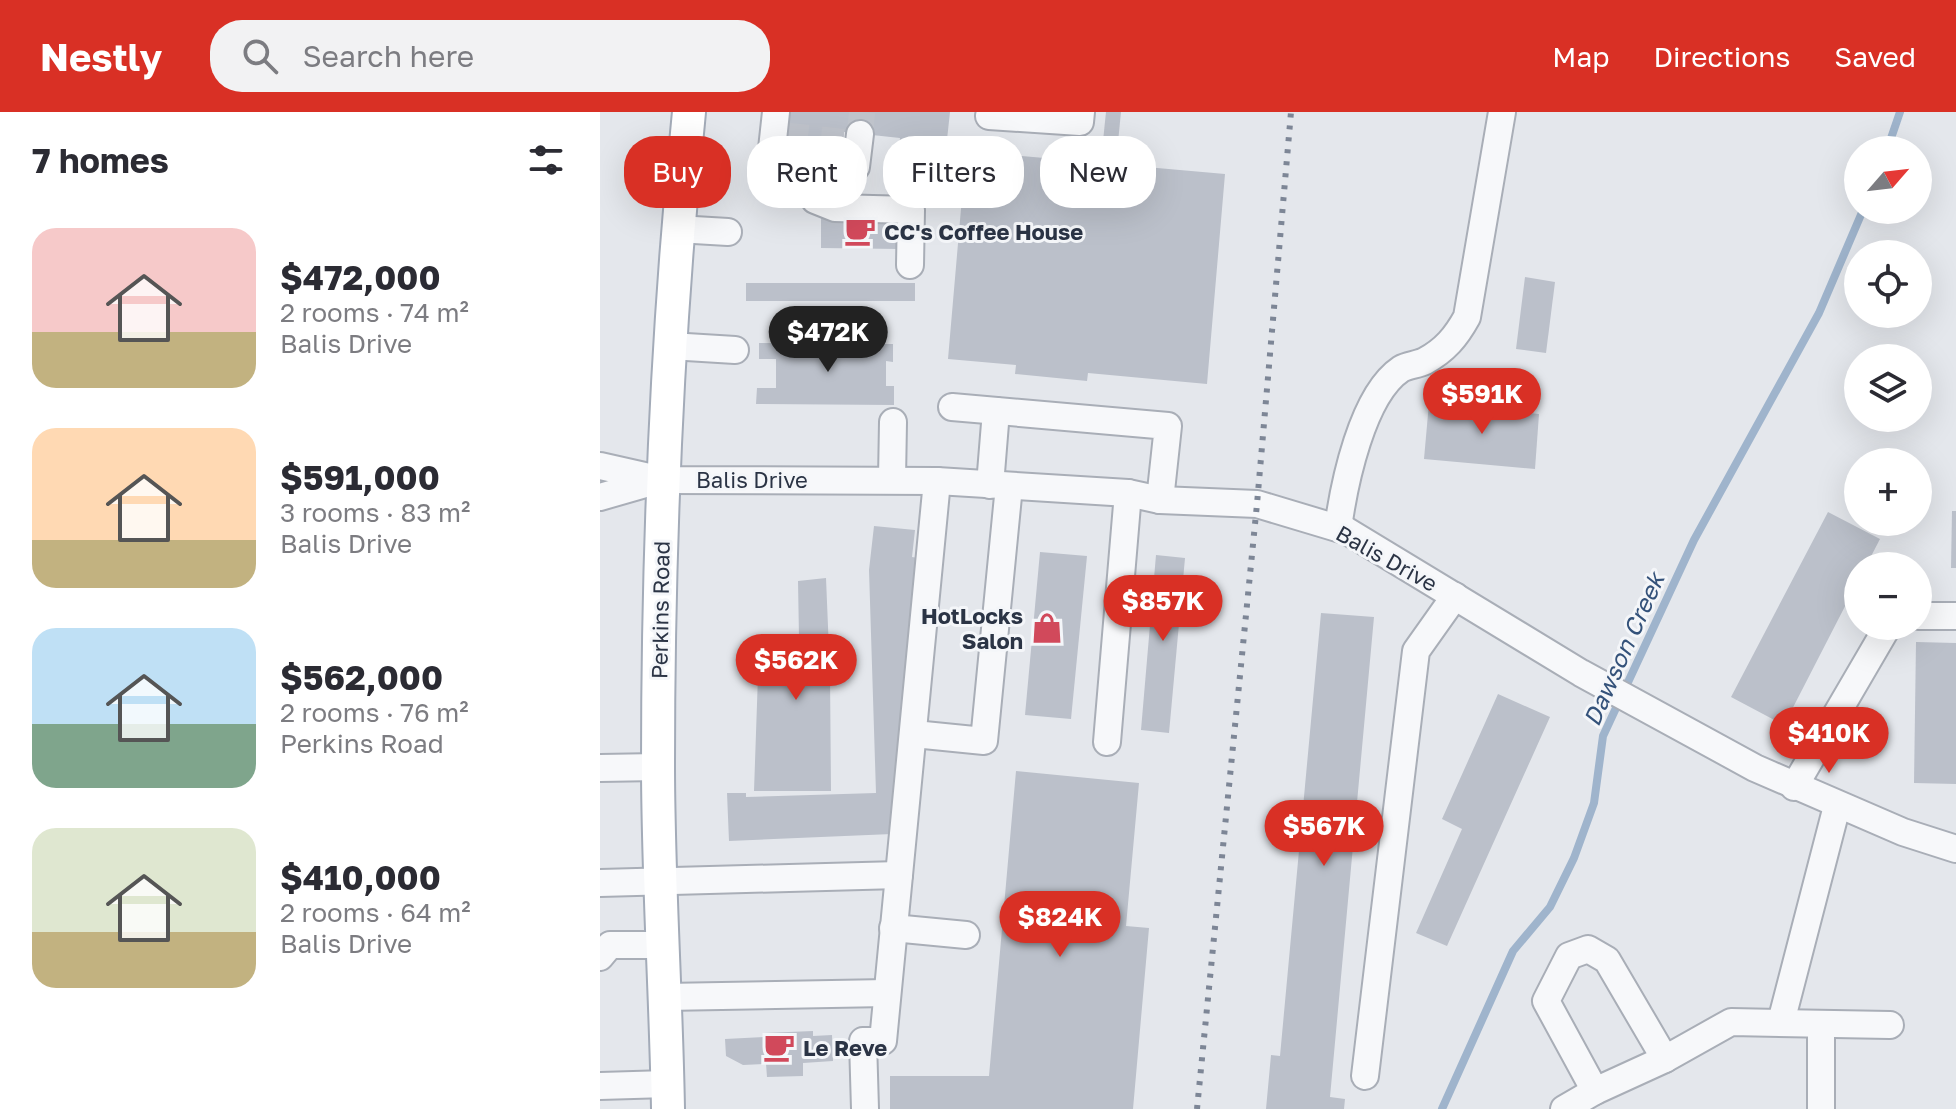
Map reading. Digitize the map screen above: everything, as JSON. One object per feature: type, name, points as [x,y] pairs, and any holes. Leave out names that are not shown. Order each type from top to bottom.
[{"type":"main road","name":"Perkins Road","points":[[668,1096],[658,767],[662,480],[677,229],[689,112]]},
{"type":"street","points":[[990,112],[989,116],[1080,122],[1081,112]]},
{"type":"street","points":[[1338,528],[1346,476],[1363,427],[1385,383],[1403,368],[1424,361],[1453,342],[1467,317],[1502,112]]},
{"type":"street","points":[[835,208],[911,210],[910,265]]},
{"type":"street","points":[[677,229],[728,232]]},
{"type":"street","points":[[670,346],[735,350]]},
{"type":"street","points":[[952,407],[1168,426],[1160,500]]},
{"type":"street","points":[[914,734],[984,741],[999,486],[996,411]]},
{"type":"street","points":[[892,479],[893,422]]},
{"type":"street","points":[[600,466],[662,480]]},
{"type":"street","name":"Balis Drive","points":[[662,480],[892,479],[1128,493],[1160,500],[1257,504],[1347,531],[1581,673],[1794,787],[1903,832],[1956,849]]},
{"type":"street","points":[[600,497],[662,480]]},
{"type":"street","points":[[865,1109],[863,1041],[883,1041],[937,481]]},
{"type":"street","points":[[1107,742],[1128,493]]},
{"type":"street","points":[[1365,1076],[1416,651],[1455,596]]},
{"type":"street","points":[[1932,616],[1956,616]]},
{"type":"street","points":[[1794,787],[1880,640]]},
{"type":"street","points":[[600,768],[658,767]]},
{"type":"street","points":[[1781,1022],[1837,806]]},
{"type":"street","points":[[600,883],[899,875]]},
{"type":"street","points":[[893,928],[966,935]]},
{"type":"street","points":[[600,957],[610,945],[663,945]]},
{"type":"street","points":[[1595,1091],[1546,1001],[1569,956],[1588,949],[1607,960],[1665,1059]]},
{"type":"street","points":[[665,997],[887,993]]},
{"type":"street","points":[[1564,1109],[1731,1022],[1890,1025]]},
{"type":"street","points":[[1821,1024],[1821,1109]]},
{"type":"street","points":[[600,1086],[668,1096]]},
{"type":"building","points":[[785,112],[950,112],[947,136],[883,136],[844,132],[843,136],[782,136]]},
{"type":"building","points":[[1106,112],[1121,112],[1119,136],[1104,136]]},
{"type":"building","points":[[1024,156],[1040,158],[1040,208],[1156,208],[1156,168],[1225,174],[1207,384],[1088,373],[1087,381],[1015,374],[1016,365],[948,359],[961,208],[1024,208]]},
{"type":"building","name":"CC's Coffee House","points":[[821,213],[899,214],[899,249],[821,248]]},
{"type":"building","points":[[1525,277],[1555,282],[1546,353],[1516,349]]},
{"type":"building","points":[[746,283],[915,283],[915,301],[746,301]]},
{"type":"building","points":[[759,343],[893,344],[893,362],[886,361],[886,386],[894,386],[894,405],[756,404],[757,388],[776,388],[776,359],[759,359]]},
{"type":"building","points":[[1429,403],[1539,414],[1535,469],[1424,459]]},
{"type":"building","points":[[1952,511],[1956,511],[1956,568],[1951,568]]},
{"type":"building","points":[[1828,512],[1844,520],[1844,536],[1874,536],[1880,539],[1873,552],[1844,552],[1844,608],[1784,725],[1731,697]]},
{"type":"building","points":[[874,526],[915,530],[912,557],[918,558],[892,834],[729,841],[727,793],[746,793],[746,797],[876,793],[869,570]]},
{"type":"building","points":[[1040,552],[1087,556],[1071,719],[1025,715]]},
{"type":"building","points":[[1156,555],[1185,558],[1169,733],[1141,730]]},
{"type":"building","points":[[826,578],[831,791],[754,791],[758,675],[764,675],[763,638],[799,638],[798,581]]},
{"type":"building","points":[[1321,613],[1374,617],[1330,1097],[1345,1099],[1344,1109],[1266,1109],[1271,1055],[1280,1056]]},
{"type":"building","points":[[1916,642],[1956,643],[1956,784],[1914,783]]},
{"type":"building","points":[[1498,694],[1550,717],[1447,946],[1416,933],[1462,829],[1442,819]]},
{"type":"building","points":[[1016,771],[1139,783],[1126,926],[1149,928],[1133,1109],[890,1109],[890,1076],[989,1076]]},
{"type":"building","name":"Le Reve","points":[[813,1031],[813,1036],[832,1035],[833,1061],[803,1063],[803,1076],[767,1077],[766,1064],[743,1065],[726,1056],[725,1039],[765,1037],[764,1033]]},
{"type":"waterway","name":"Dawson Creek","points":[[1892,136],[1900,112]]},
{"type":"waterway","name":"Dawson Creek","points":[[1442,1109],[1513,951],[1550,907],[1574,858],[1594,803],[1603,736],[1694,540],[1819,313],[1857,224]]},
{"type":"tunnel","points":[[860,134],[862,112]]},
{"type":"tunnel","points":[[782,135],[791,136]]},
{"type":"railway","points":[[1197,1109],[1257,504],[1291,112]]},
{"type":"place","name":"CC's Coffee House","points":[[860,231]]},
{"type":"place","name":"HotLocks Salon","points":[[1047,628]]},
{"type":"place","name":"Le Reve","points":[[779,1047]]}]
